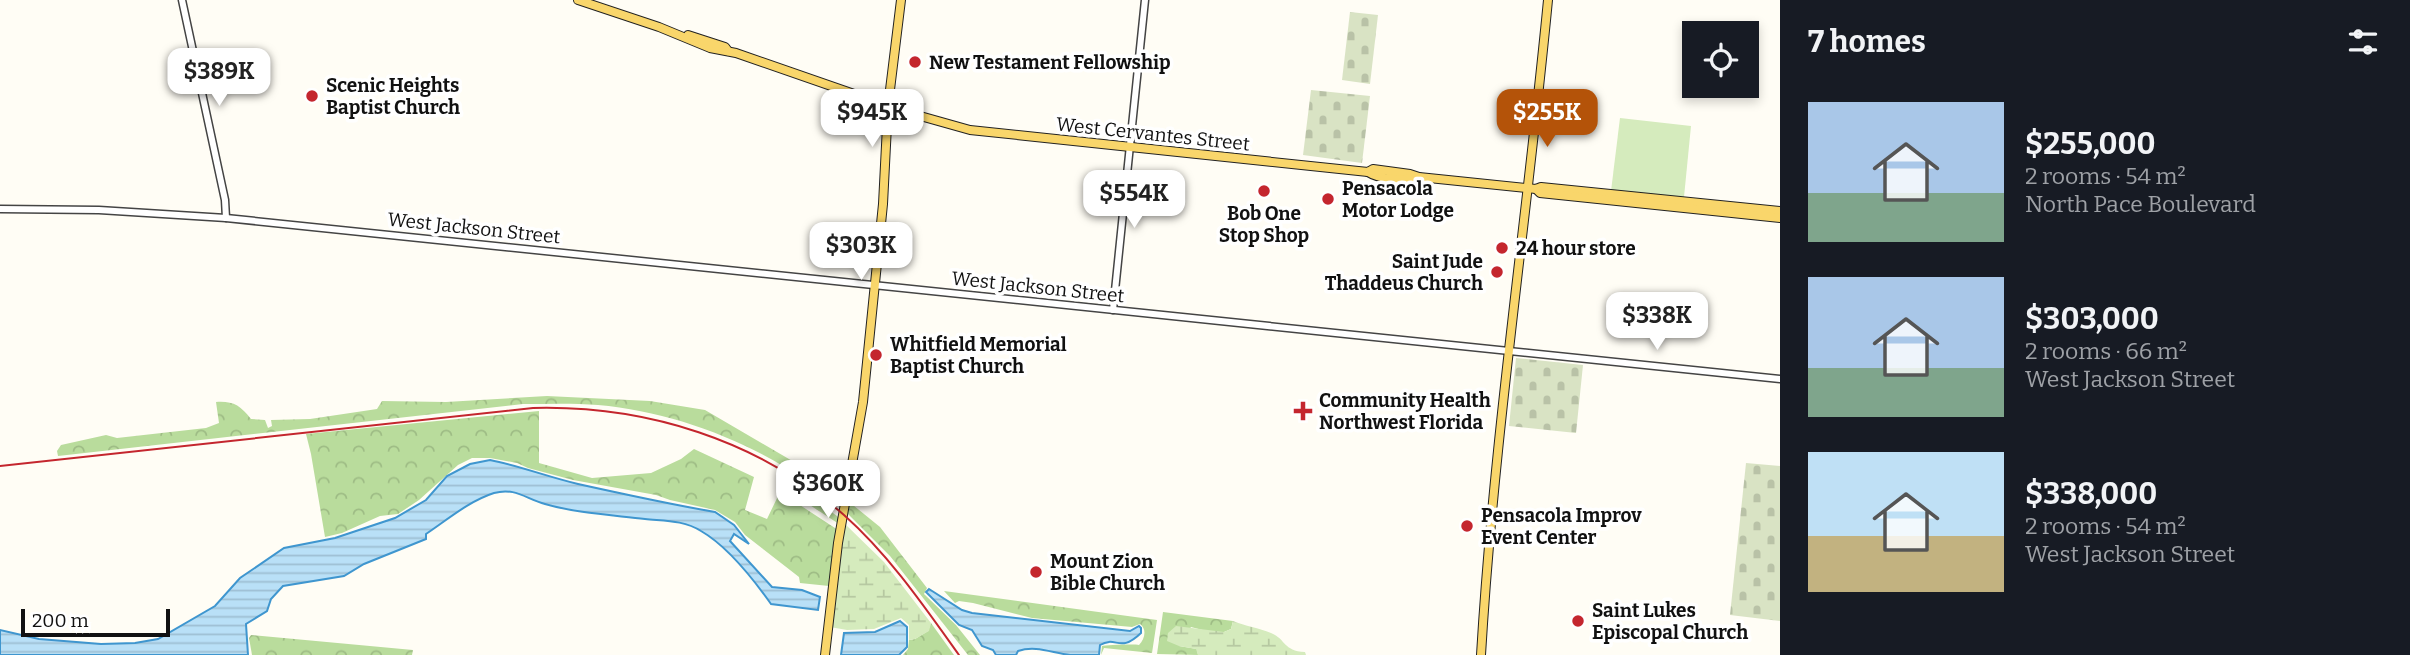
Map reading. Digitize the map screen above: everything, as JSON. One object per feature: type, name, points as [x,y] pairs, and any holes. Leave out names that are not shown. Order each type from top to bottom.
[{"type":"main road","name":"West Cervantes Street","points":[[578,0],[674,33],[712,42],[728,51],[936,122],[970,130],[1368,172],[1373,169],[1419,177],[1532,189],[1541,187],[1780,211]]},
{"type":"main road","points":[[825,655],[838,543],[863,402],[883,204],[888,106],[901,0]]},
{"type":"main road","points":[[1482,655],[1499,432],[1532,189],[1548,0]]},
{"type":"main road","name":"West Cervantes Street","points":[[1532,189],[1540,194],[1780,218]]},
{"type":"street","points":[[182,0],[225,200],[226,218]]},
{"type":"street","points":[[1113,310],[1145,0]]},
{"type":"street","name":"West Jackson Street","points":[[0,209],[99,210],[226,218],[1780,379]]},
{"type":"green space","points":[[1350,12],[1378,15],[1370,84],[1342,80]]},
{"type":"green space","points":[[1311,90],[1370,96],[1362,163],[1303,155]]},
{"type":"green space","points":[[1620,118],[1691,126],[1684,197],[1611,191]]},
{"type":"green space","points":[[1516,358],[1583,365],[1576,433],[1509,426]]},
{"type":"green space","points":[[547,396],[650,401],[705,410],[818,476],[844,497],[842,508],[788,469],[728,438],[664,416],[598,405],[523,404],[58,456],[57,451],[61,445],[106,435],[117,438],[206,428],[219,423],[216,402],[236,405],[251,419],[265,420],[268,428],[272,426],[271,420],[310,419],[377,409],[382,401],[446,402]]},
{"type":"green space","points":[[539,411],[539,463],[592,478],[651,473],[681,459],[694,449],[754,477],[745,510],[767,519],[780,492],[838,530],[829,586],[800,583],[799,577],[745,535],[735,522],[715,510],[656,495],[573,480],[490,458],[472,458],[458,465],[419,500],[398,514],[380,516],[342,533],[325,537],[306,434]]},
{"type":"green space","points":[[1746,463],[1780,466],[1780,621],[1730,615]]},
{"type":"green space","points":[[786,479],[837,516],[840,519],[839,524],[782,487]]},
{"type":"green space","points":[[848,501],[880,527],[927,588],[924,594],[956,625],[980,655],[968,655],[890,556],[846,512]]},
{"type":"green space","points":[[844,523],[884,562],[931,623],[929,631],[909,640],[909,625],[901,618],[874,629],[847,630],[830,627]]},
{"type":"green space","points":[[944,591],[1157,620],[1152,653],[1104,648],[1101,655],[1102,646],[1139,645],[1144,634],[1140,624],[1132,627],[1032,618],[973,603],[955,603]]},
{"type":"green space","points":[[1163,612],[1233,621],[1231,629],[1224,632],[1191,627],[1179,646],[1197,649],[1198,655],[1157,654]]},
{"type":"green space","points":[[1233,621],[1271,633],[1289,647],[1305,652],[1306,655],[1198,655],[1196,649],[1167,641],[1168,633],[1176,626],[1224,632],[1231,629]]},
{"type":"green space","points":[[931,623],[954,655],[903,655],[908,649],[909,640],[928,631]]},
{"type":"green space","points":[[251,635],[413,650],[412,655],[252,655],[249,638]]},
{"type":"water","points":[[490,460],[578,484],[715,512],[734,525],[749,544],[734,534],[730,541],[772,587],[802,590],[820,597],[818,610],[771,604],[730,554],[711,537],[694,527],[674,522],[569,510],[508,491],[485,496],[426,534],[426,539],[364,564],[344,576],[283,586],[271,599],[267,611],[246,624],[248,655],[0,655],[0,630],[39,639],[101,644],[158,639],[215,606],[240,578],[284,548],[335,538],[395,518],[426,500],[447,476],[470,464]]},
{"type":"water","points":[[929,589],[962,610],[972,613],[1130,631],[1139,626],[1141,633],[1128,642],[1106,642],[1100,645],[1099,655],[1070,655],[1031,649],[1018,651],[1016,655],[996,655],[993,650],[982,646],[972,630],[959,625],[926,592]]},
{"type":"water","points":[[900,621],[907,627],[907,647],[899,655],[841,655],[844,633],[875,632]]},
{"type":"railway","points":[[0,466],[533,408],[617,413],[658,421],[699,432],[738,447],[811,489],[844,515],[876,547],[959,655]]},
{"type":"place","name":"New Testament Fellowship","points":[[915,62]]},
{"type":"place","name":"Scenic Heights Baptist Church","points":[[312,96]]},
{"type":"place","name":"Bob One Stop Shop","points":[[1264,191]]},
{"type":"place","name":"Pensacola Motor Lodge","points":[[1328,199]]},
{"type":"place","name":"24 hour store","points":[[1502,248]]},
{"type":"place","name":"Saint Jude Thaddeus Church","points":[[1497,272]]},
{"type":"place","name":"Whitfield Memorial Baptist Church","points":[[876,355]]},
{"type":"place","name":"Community Health Northwest Florida","points":[[1303,411]]},
{"type":"place","name":"Pensacola Improv Event Center","points":[[1467,526]]},
{"type":"place","name":"Mount Zion Bible Church","points":[[1036,572]]},
{"type":"place","name":"Saint Lukes Episcopal Church","points":[[1578,621]]}]
